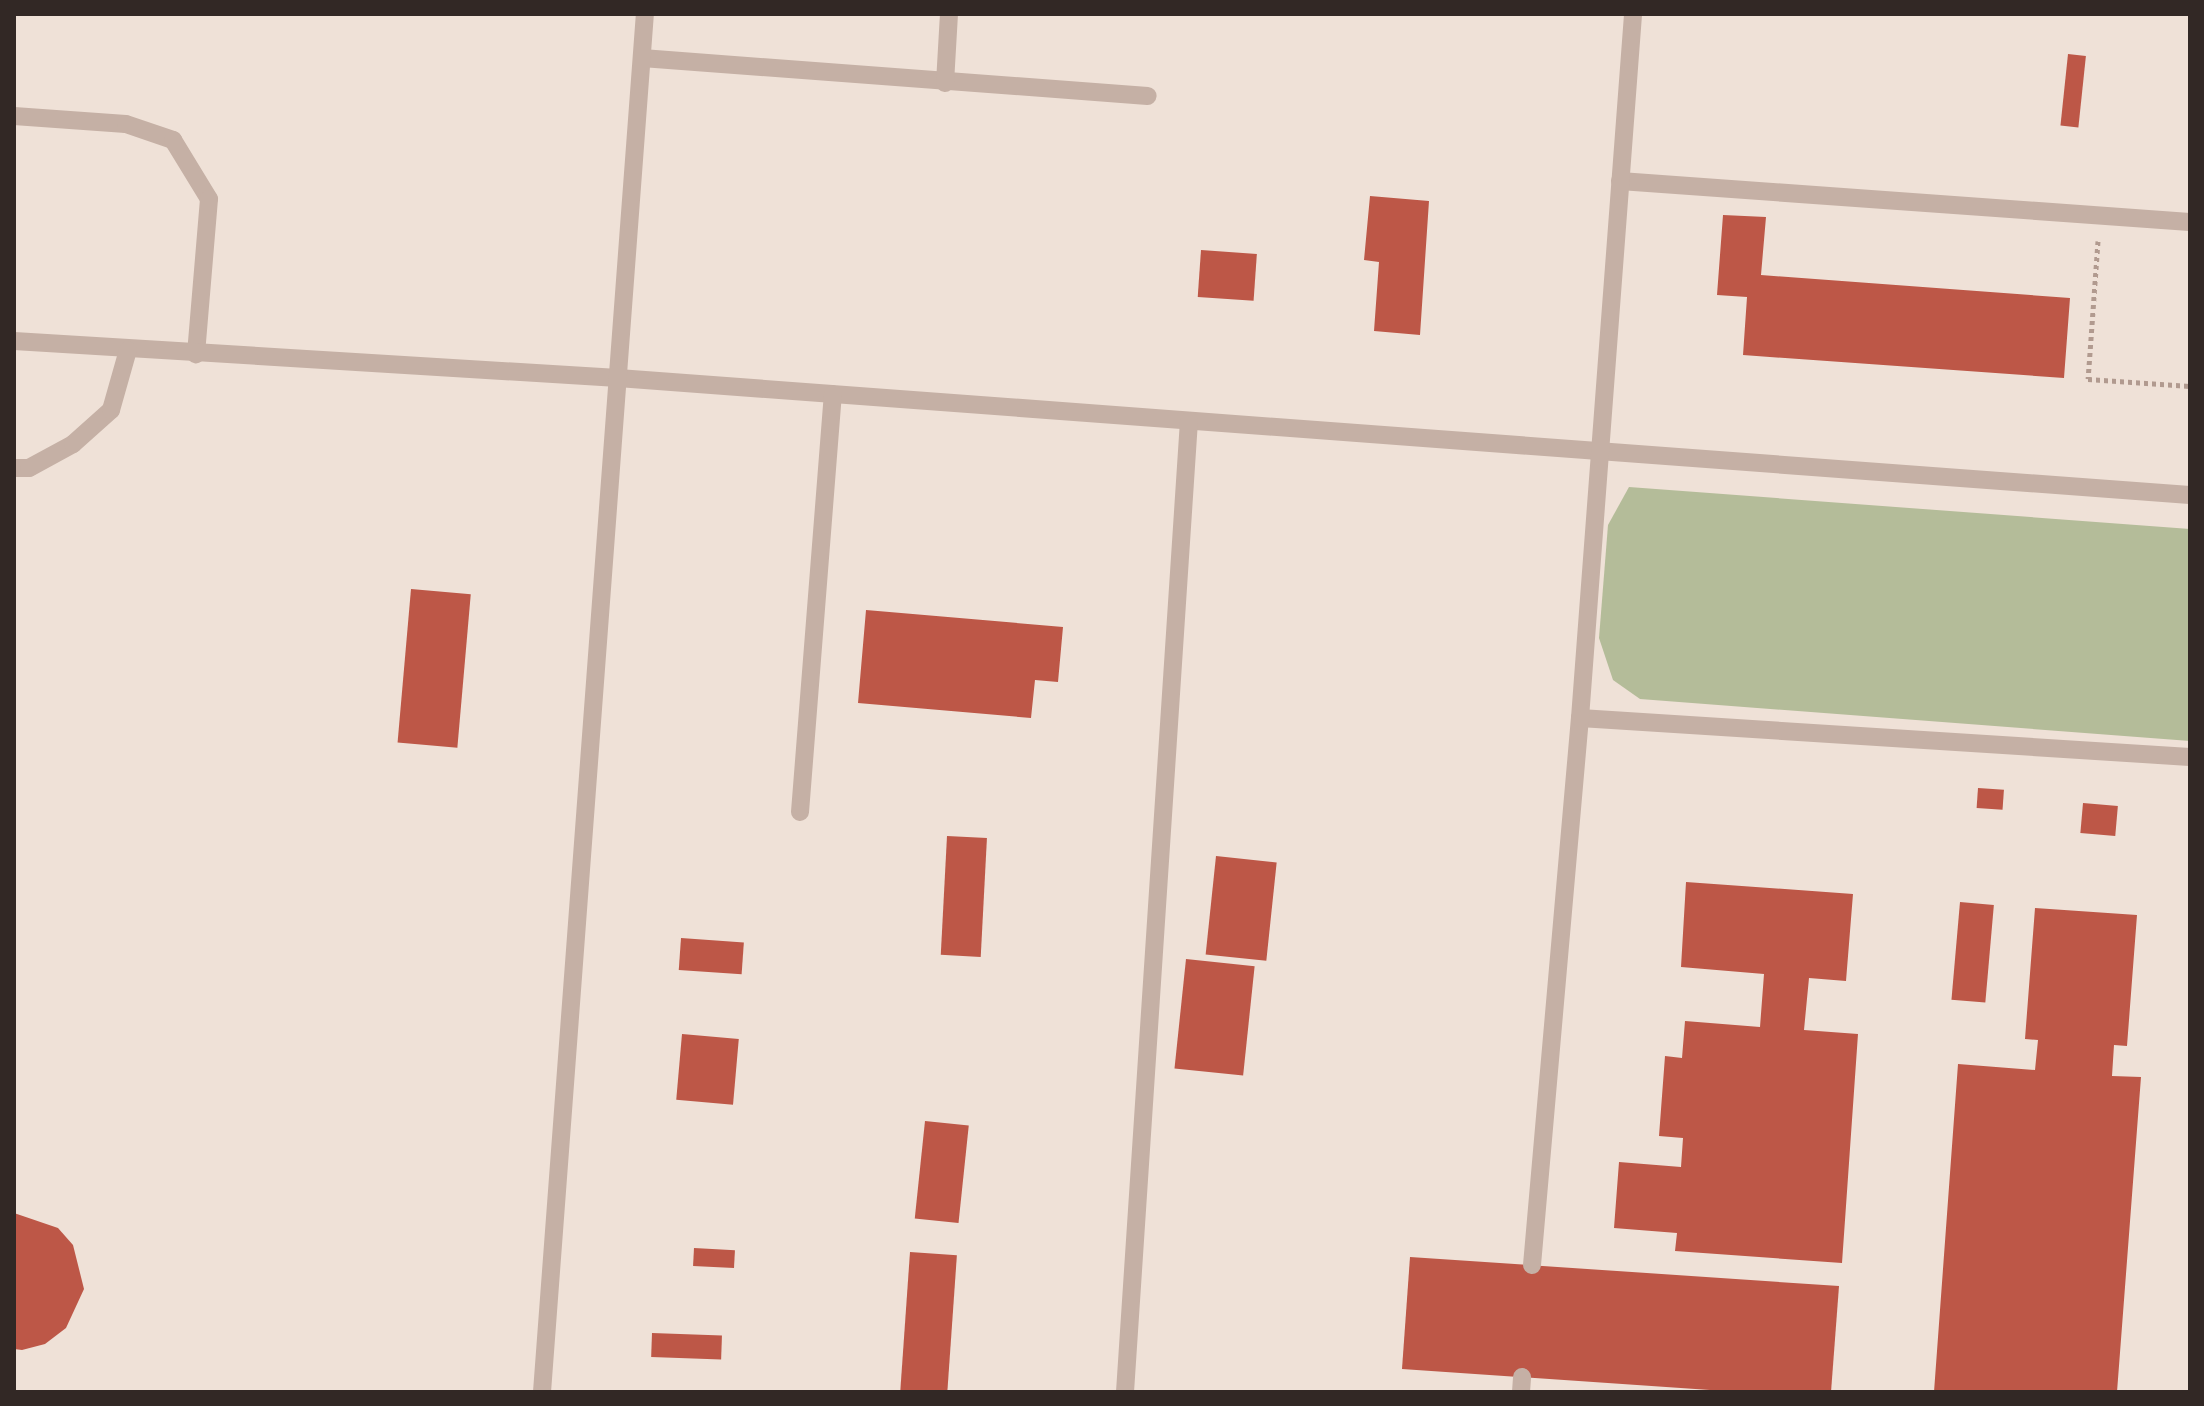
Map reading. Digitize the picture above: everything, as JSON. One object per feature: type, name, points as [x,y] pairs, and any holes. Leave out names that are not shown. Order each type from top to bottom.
[{"type":"lane","points":[[542,1392],[645,14]]},
{"type":"lane","points":[[945,83],[949,14]]},
{"type":"lane","points":[[1532,1265],[1580,718],[1633,14]]},
{"type":"lane","points":[[642,58],[1148,96]]},
{"type":"lane","points":[[14,116],[126,124],[173,140],[209,199],[196,354]]},
{"type":"lane","points":[[1620,181],[2190,222]]},
{"type":"lane","points":[[14,341],[618,378],[2190,495]]},
{"type":"lane","points":[[14,468],[29,468],[73,444],[111,410],[128,350]]},
{"type":"lane","points":[[800,812],[833,394]]},
{"type":"lane","points":[[1125,1392],[1189,421]]},
{"type":"lane","points":[[1580,718],[2190,757]]},
{"type":"path","points":[[2100,216],[2088,379],[2190,386]]},
{"type":"green space","points":[[1629,487],[2190,529],[2190,741],[1640,699],[1613,680],[1599,638],[1608,525]]},
{"type":"building","points":[[2068,54],[2086,56],[2078,127],[2060,126]]},
{"type":"building","points":[[1370,196],[1429,201],[1420,335],[1374,331],[1379,262],[1364,260]]},
{"type":"building","points":[[1723,215],[1766,217],[1761,275],[2070,298],[2064,378],[1743,355],[1747,297],[1717,295]]},
{"type":"building","points":[[1201,250],[1257,254],[1254,301],[1198,297]]},
{"type":"building","points":[[411,589],[471,594],[457,748],[398,742]]},
{"type":"building","points":[[866,610],[1063,627],[1058,682],[1035,680],[1031,718],[858,703]]},
{"type":"building","points":[[1978,788],[2004,790],[2003,810],[1977,808]]},
{"type":"building","points":[[2083,803],[2118,806],[2115,836],[2080,833]]},
{"type":"building","points":[[947,836],[987,838],[981,957],[941,955]]},
{"type":"building","points":[[1216,856],[1277,862],[1266,961],[1206,954]]},
{"type":"building","points":[[1686,882],[1853,894],[1846,981],[1809,978],[1804,1030],[1858,1034],[1842,1263],[1675,1251],[1677,1233],[1614,1228],[1619,1162],[1681,1167],[1683,1138],[1659,1136],[1665,1056],[1682,1058],[1685,1021],[1760,1027],[1764,974],[1681,967]]},
{"type":"building","points":[[1960,902],[1994,905],[1985,1003],[1951,1000]]},
{"type":"building","points":[[2035,908],[2137,915],[2127,1046],[2114,1045],[2112,1076],[2141,1077],[2117,1392],[1934,1392],[1958,1064],[2035,1070],[2038,1040],[2025,1039]]},
{"type":"building","points":[[681,938],[744,942],[742,974],[679,970]]},
{"type":"building","points":[[1186,959],[1255,966],[1243,1076],[1175,1068]]},
{"type":"building","points":[[682,1034],[739,1039],[733,1105],[676,1100]]},
{"type":"building","points":[[925,1121],[969,1126],[959,1223],[915,1218]]},
{"type":"building","points":[[14,1213],[58,1228],[73,1245],[84,1289],[66,1328],[45,1344],[22,1350],[14,1349]]},
{"type":"building","points":[[694,1248],[735,1250],[734,1268],[693,1266]]},
{"type":"building","points":[[910,1252],[957,1255],[947,1392],[900,1392]]},
{"type":"building","points":[[1410,1257],[1839,1286],[1831,1392],[1739,1392],[1402,1369]]},
{"type":"building","points":[[652,1333],[722,1335],[721,1359],[651,1357]]}]
